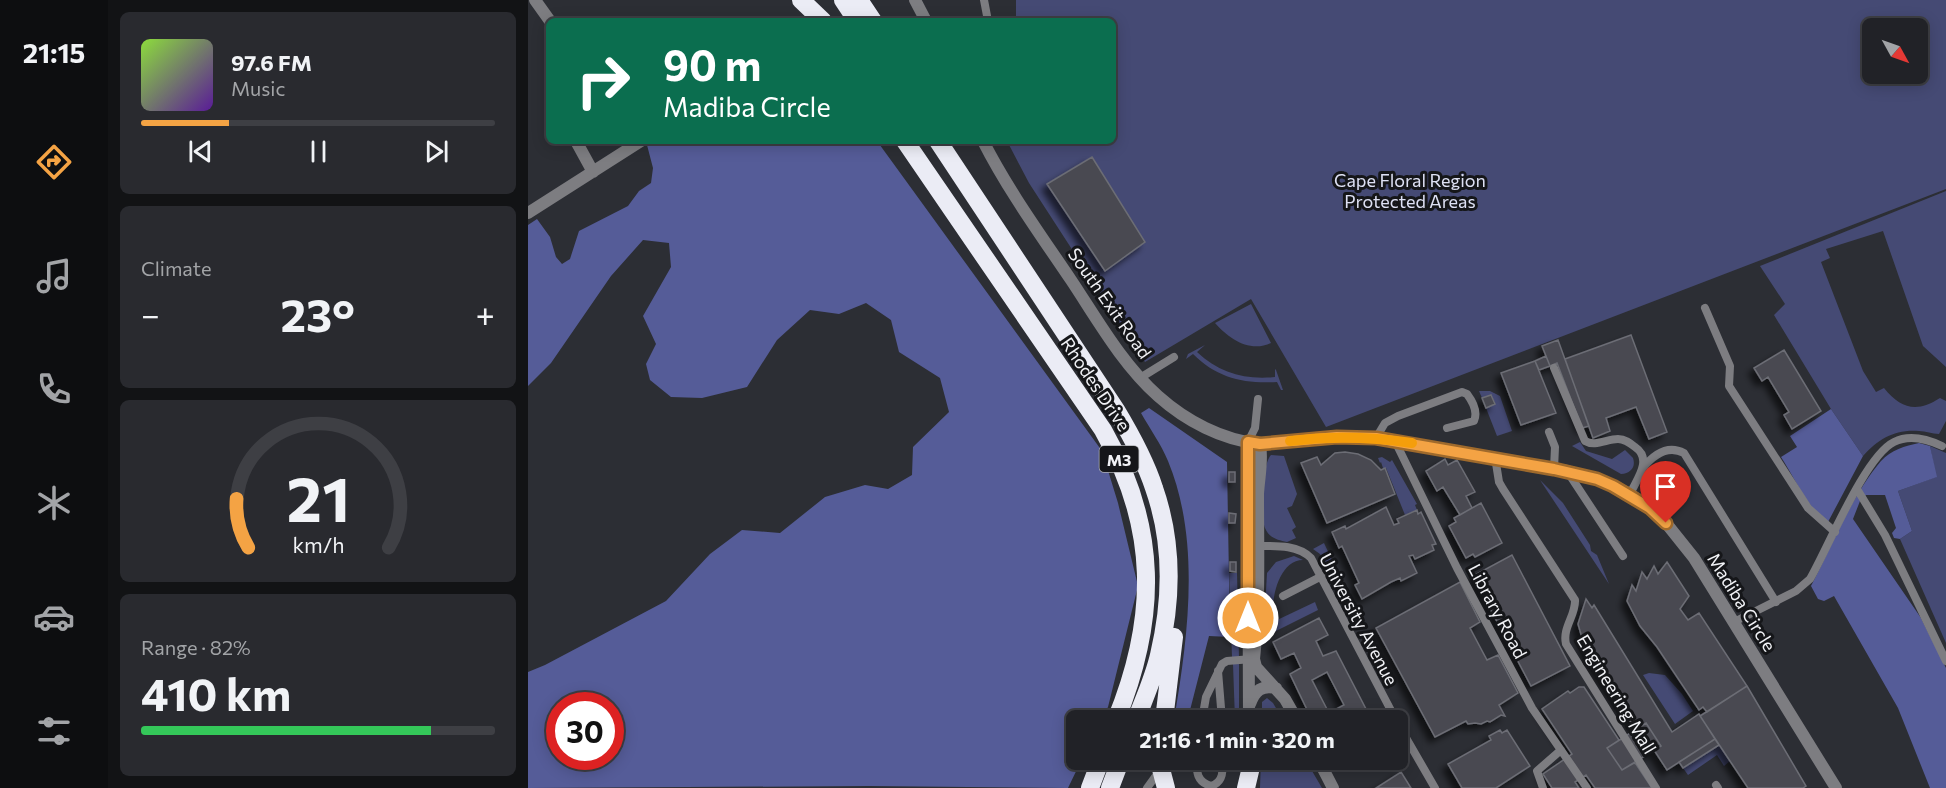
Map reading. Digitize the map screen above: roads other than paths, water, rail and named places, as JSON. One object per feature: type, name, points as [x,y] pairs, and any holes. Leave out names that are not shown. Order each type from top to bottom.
[{"type":"highway","points":[[801,0],[820,18]]},
{"type":"highway","points":[[810,0],[821,18]]},
{"type":"highway","points":[[843,0],[855,18]]},
{"type":"highway","points":[[860,0],[871,18]]},
{"type":"highway","name":"Rhodes Drive","points":[[907,144],[1103,430],[1125,473],[1141,527],[1148,585],[1140,646],[1133,675],[1120,710]]},
{"type":"highway","name":"Rhodes Drive","points":[[940,144],[1116,410],[1134,441],[1155,489],[1165,534],[1168,595],[1159,657],[1140,710]]},
{"type":"highway","points":[[1116,410],[1144,437],[1164,483],[1175,524],[1179,556],[1179,595],[1165,710]]},
{"type":"highway","points":[[1090,788],[1097,770]]},
{"type":"highway","points":[[1110,788],[1117,770]]},
{"type":"highway","points":[[1162,770],[1166,788]]},
{"type":"highway","points":[[1246,788],[1250,770]]},
{"type":"street","points":[[535,0],[548,18]]},
{"type":"street","points":[[915,0],[924,18]]},
{"type":"street","points":[[578,144],[593,172]]},
{"type":"street","points":[[528,213],[636,144]]},
{"type":"street","name":"South Exit Road","points":[[985,144],[1004,179],[1140,378],[1158,396],[1200,426],[1254,443]]},
{"type":"street","name":"Madiba Circle","points":[[1254,443],[1337,437],[1376,438],[1561,470],[1597,479],[1630,494],[1650,508],[1681,540],[1694,558],[1833,787]]},
{"type":"street","points":[[1248,710],[1254,443]]},
{"type":"street","points":[[1251,660],[1276,688],[1290,710]]},
{"type":"street","points":[[1249,710],[1252,699],[1258,690],[1268,686],[1276,688]]},
{"type":"street","points":[[1251,770],[1251,788]]},
{"type":"street","points":[[1324,770],[1334,788]]},
{"type":"lane","points":[[984,0],[987,18]]},
{"type":"lane","points":[[1705,308],[1730,366],[1729,386],[1808,508],[1835,532]]},
{"type":"lane","points":[[1140,378],[1174,357]]},
{"type":"lane","points":[[1554,368],[1585,441],[1593,444],[1625,440],[1642,451],[1644,461],[1642,469],[1630,494]]},
{"type":"lane","points":[[1376,438],[1385,423],[1398,416],[1462,392],[1467,394],[1476,413],[1474,421],[1447,428]]},
{"type":"lane","points":[[1254,443],[1258,399]]},
{"type":"lane","points":[[1549,432],[1561,470],[1623,556]]},
{"type":"lane","points":[[1734,622],[1796,591],[1810,579],[1857,489],[1881,451],[1895,441],[1904,438],[1919,438],[1942,446]]},
{"type":"lane","name":"Library Road","points":[[1395,441],[1457,568],[1532,708],[1587,788]]},
{"type":"lane","points":[[1642,469],[1661,452],[1677,449],[1684,453],[1776,602]]},
{"type":"lane","name":"Engineering Mall","points":[[1495,457],[1499,482],[1575,600],[1575,608],[1565,636],[1566,644],[1656,788]]},
{"type":"lane","points":[[1857,489],[1885,535],[1946,661]]},
{"type":"lane","name":"University Avenue","points":[[1253,546],[1293,548],[1303,551],[1311,558],[1391,710]]},
{"type":"lane","points":[[1283,596],[1322,576]]},
{"type":"lane","points":[[1204,710],[1206,697],[1224,662],[1251,660]]},
{"type":"lane","points":[[1218,671],[1221,710]]},
{"type":"lane","points":[[1408,741],[1435,788]]},
{"type":"lane","points":[[1543,788],[1537,771],[1561,750]]},
{"type":"lane","points":[[1147,788],[1158,770]]},
{"type":"lane","points":[[1196,770],[1196,774],[1203,782],[1211,786],[1220,781],[1222,770]]},
{"type":"park label","name":"Cape Floral Region Protected Areas","points":[[1410,190]]}]
